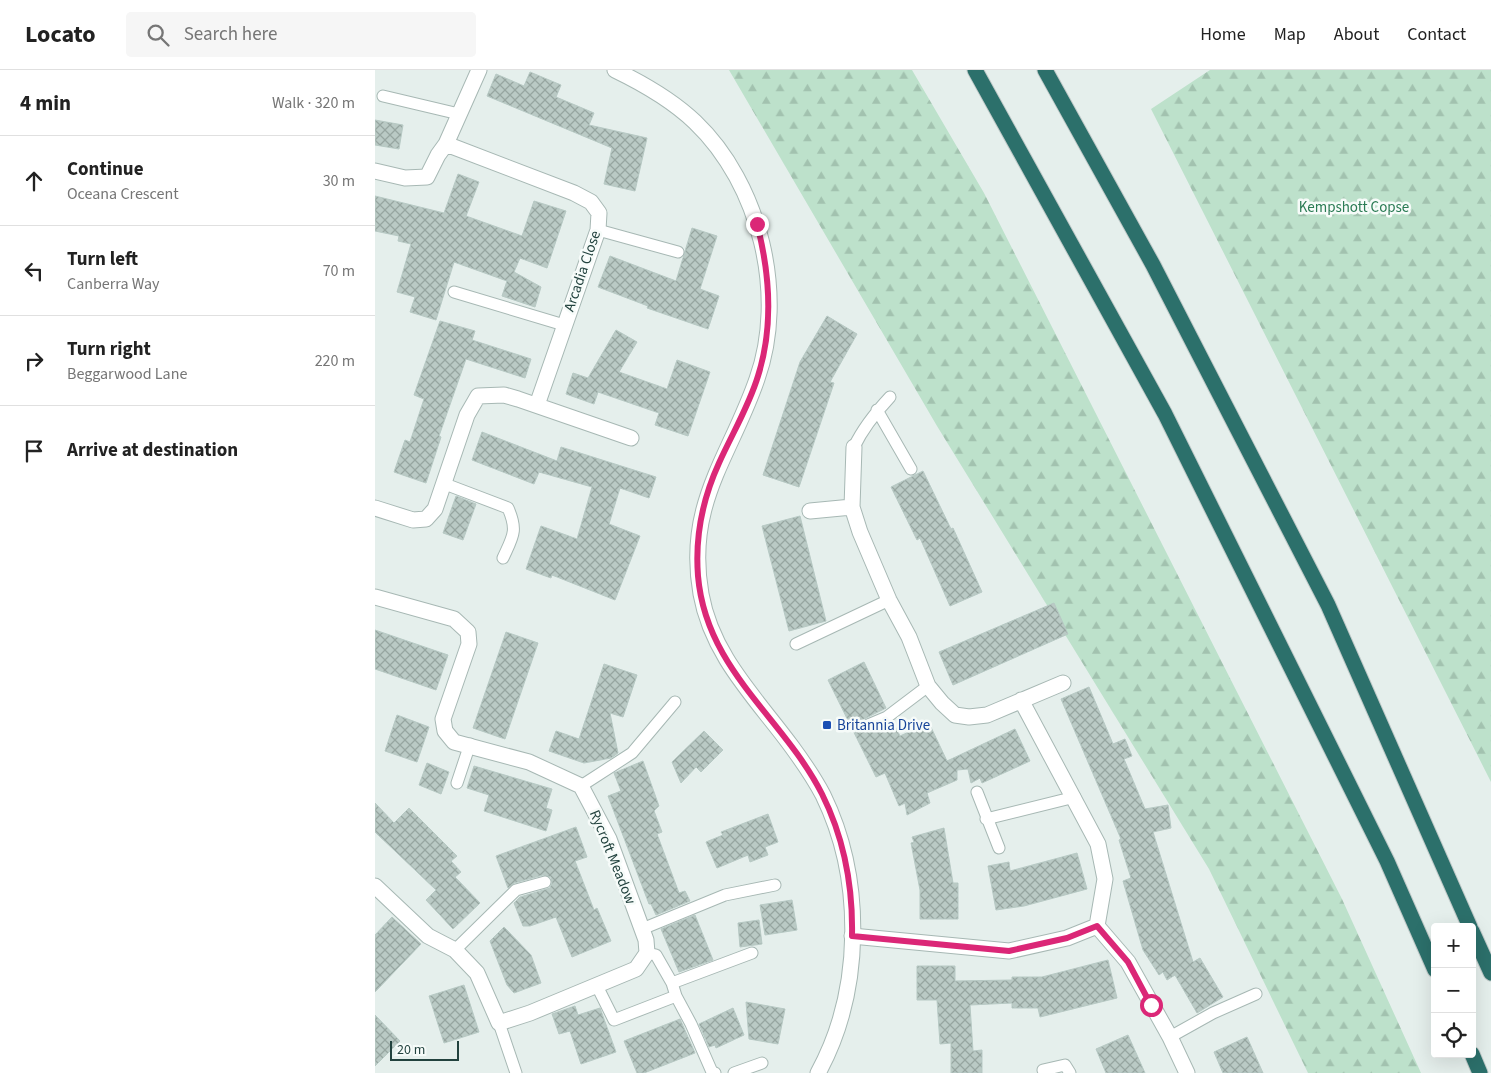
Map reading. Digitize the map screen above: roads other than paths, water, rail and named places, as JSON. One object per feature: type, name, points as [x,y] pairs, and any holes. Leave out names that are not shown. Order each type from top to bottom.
[{"type":"highway","points":[[975,70],[1165,414],[1387,861],[1434,968]]},
{"type":"highway","points":[[1045,70],[1153,265],[1328,605],[1469,923]]},
{"type":"highway","points":[[1476,940],[1491,973]]},
{"type":"highway","points":[[1474,1058],[1480,1073]]},
{"type":"street","points":[[375,171],[405,178],[427,177],[437,156],[446,144],[479,70]]},
{"type":"street","points":[[615,70],[660,95],[697,124],[737,180],[759,232],[767,275],[769,328],[758,377],[718,465],[704,507],[698,546],[698,577],[705,614],[720,652],[755,702],[793,749],[822,794],[839,837],[846,864],[853,911],[846,998],[829,1053],[818,1073]]},
{"type":"street","name":"Arcadia Close","points":[[446,144],[574,193],[591,202],[599,213],[598,230],[537,405]]},
{"type":"street","points":[[375,508],[413,520],[427,519],[435,509],[467,415],[478,396],[504,395],[631,438]]},
{"type":"street","points":[[854,447],[852,507],[860,532],[889,600],[909,637],[929,686],[955,715],[969,717],[987,715],[1063,683]]},
{"type":"street","points":[[810,511],[852,507]]},
{"type":"street","points":[[375,597],[454,619],[468,632],[469,644],[443,718],[445,731],[454,742],[470,744],[529,762],[581,786]]},
{"type":"street","points":[[1021,700],[1040,740],[1075,797],[1098,844],[1105,879],[1097,926]]},
{"type":"street","name":"Rycroft Meadow","points":[[581,786],[609,840],[642,929],[647,953]]},
{"type":"street","points":[[376,889],[428,936],[455,950],[477,973],[499,1023],[529,1013],[636,969],[647,953]]},
{"type":"street","points":[[852,936],[1009,951],[1067,938],[1097,926]]},
{"type":"street","points":[[1097,926],[1128,962],[1170,1037],[1187,1073]]},
{"type":"lane","points":[[383,96],[459,114]]},
{"type":"lane","points":[[598,230],[678,252]]},
{"type":"lane","points":[[454,292],[564,326]]},
{"type":"lane","points":[[854,447],[877,410],[890,397]]},
{"type":"lane","points":[[877,410],[911,468]]},
{"type":"lane","points":[[445,484],[508,508],[514,523],[514,533],[503,558]]},
{"type":"lane","points":[[796,644],[889,600]]},
{"type":"lane","points":[[868,725],[887,717],[929,686]]},
{"type":"lane","points":[[581,786],[632,753],[675,702]]},
{"type":"lane","points":[[457,783],[470,744]]},
{"type":"lane","points":[[977,792],[999,848]]},
{"type":"lane","points":[[986,819],[1075,797]]},
{"type":"lane","points":[[455,950],[516,890],[545,882]]},
{"type":"lane","points":[[642,929],[725,895],[775,885]]},
{"type":"lane","points":[[647,953],[656,954],[672,983],[676,996],[691,1024],[712,1072],[715,1073]]},
{"type":"lane","points":[[672,983],[752,953]]},
{"type":"lane","points":[[597,986],[614,1020],[676,996]]},
{"type":"lane","points":[[1170,1037],[1213,1013],[1256,994]]},
{"type":"lane","points":[[499,1023],[516,1073]]},
{"type":"lane","points":[[734,1073],[762,1063]]},
{"type":"lane","points":[[1043,1070],[1065,1065],[1070,1073]]},
{"type":"place","name":"Britannia Drive","points":[[827,725]]},
{"type":"park label","name":"Kempshott Copse","points":[[1354,207]]}]
